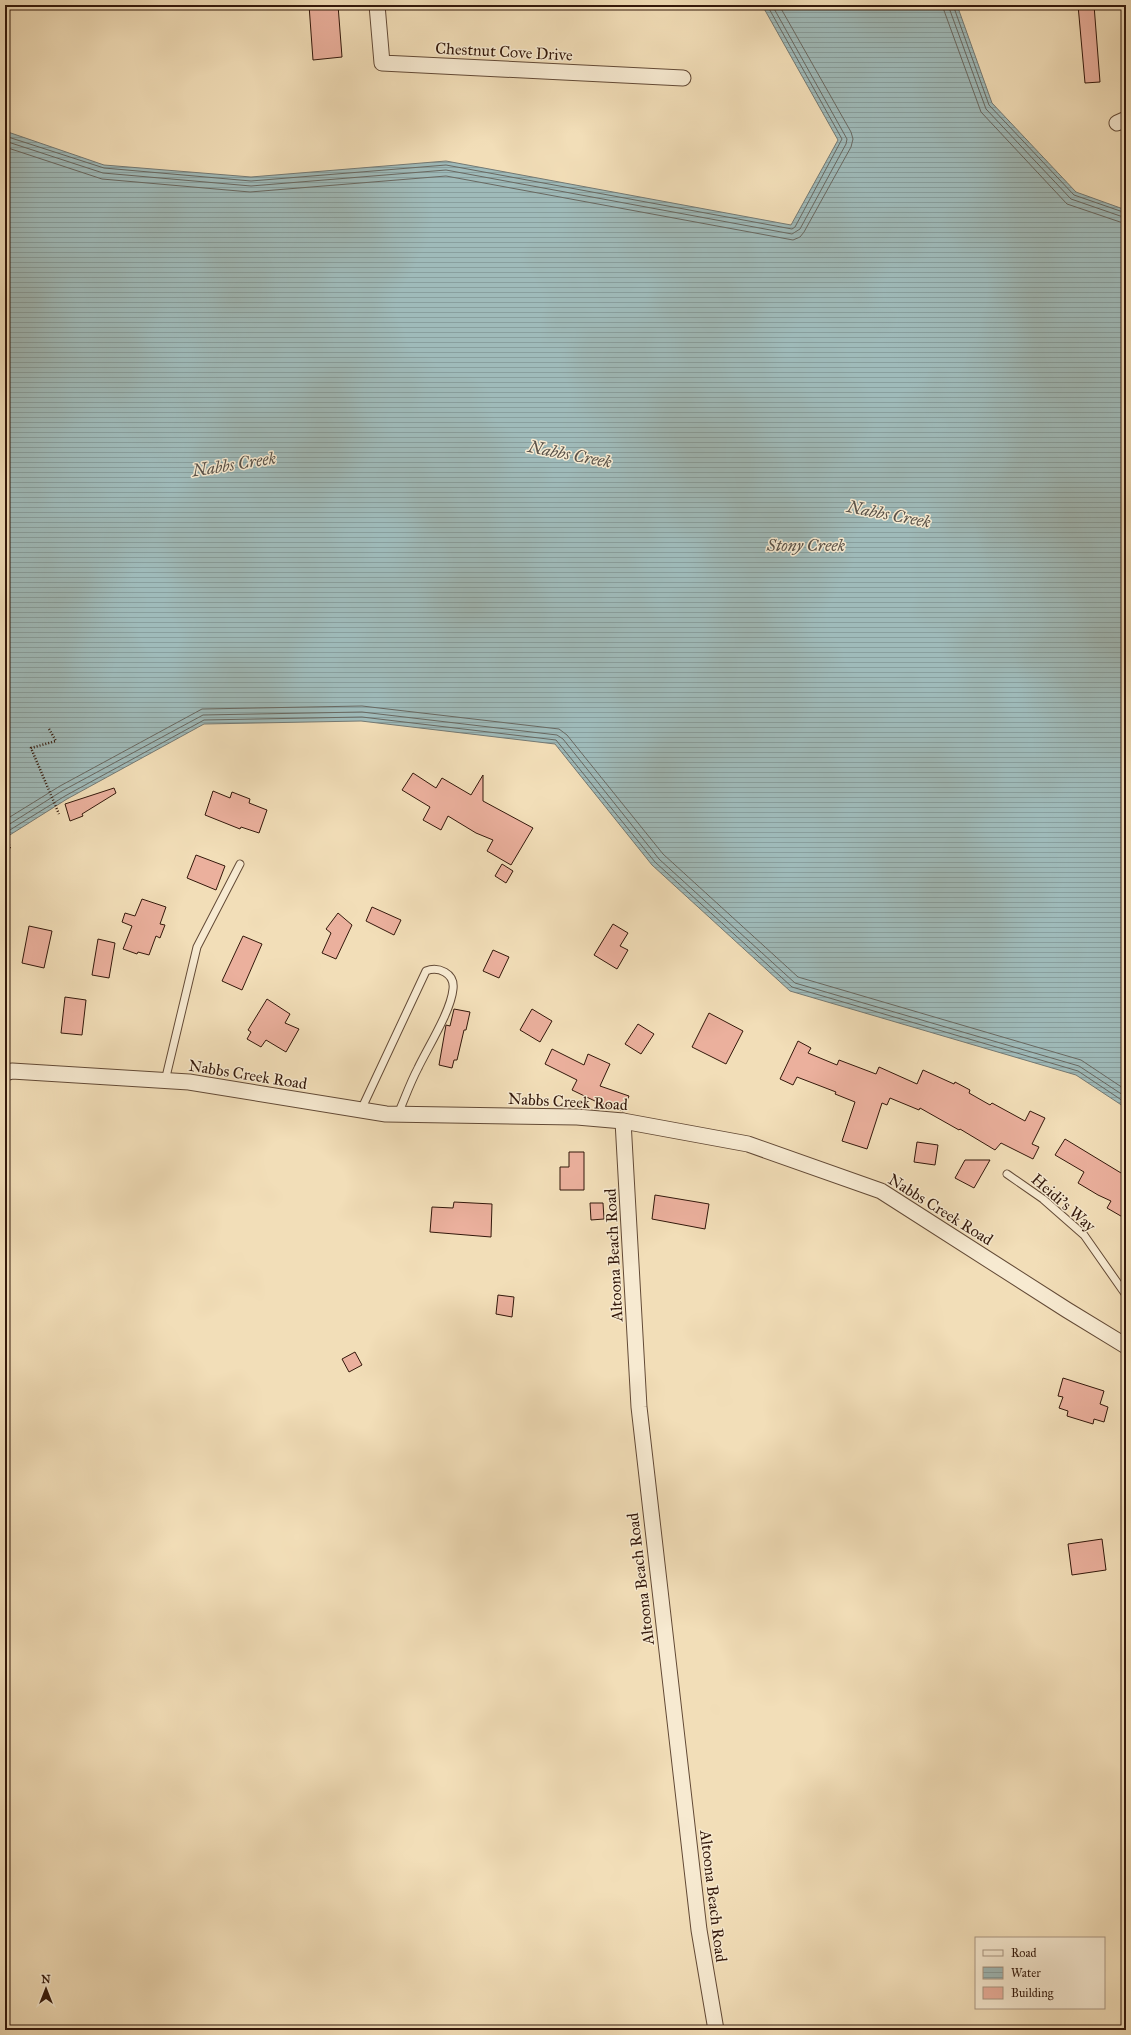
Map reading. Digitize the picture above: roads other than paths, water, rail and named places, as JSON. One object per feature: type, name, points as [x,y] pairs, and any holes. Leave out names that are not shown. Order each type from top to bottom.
[{"type":"street","name":"Chestnut Cove Drive","points":[[377,5],[382,63],[683,78]]},
{"type":"street","name":"Nabbs Creek Road","points":[[5,1073],[12,1071],[189,1082],[360,1110],[398,1114],[577,1117],[624,1121],[748,1144],[881,1191],[1066,1310],[1126,1346]]},
{"type":"street","name":"Altoona Beach Road","points":[[624,1121],[639,1408],[699,1930],[716,2030]]},
{"type":"lane","points":[[165,1081],[197,947],[240,864]]},
{"type":"lane","points":[[360,1110],[426,971],[433,968],[444,970],[450,978],[454,988],[450,1002],[417,1070],[398,1114]]},
{"type":"lane","name":"Heidi's Way","points":[[1007,1174],[1043,1199],[1084,1235],[1126,1295]]},
{"type":"water","name":"Stony Creek","points":[[762,5],[957,5],[992,103],[1076,192],[1126,210],[1126,1108],[1076,1075],[790,991],[652,865],[555,744],[361,721],[204,724],[67,799],[5,838],[5,131],[104,165],[251,177],[446,161],[791,225],[838,140]]},
{"type":"water label","name":"Nabbs Creek","points":[[570,454]]},
{"type":"water label","name":"Nabbs Creek","points":[[234,464]]},
{"type":"water label","name":"Nabbs Creek","points":[[889,514]]}]
